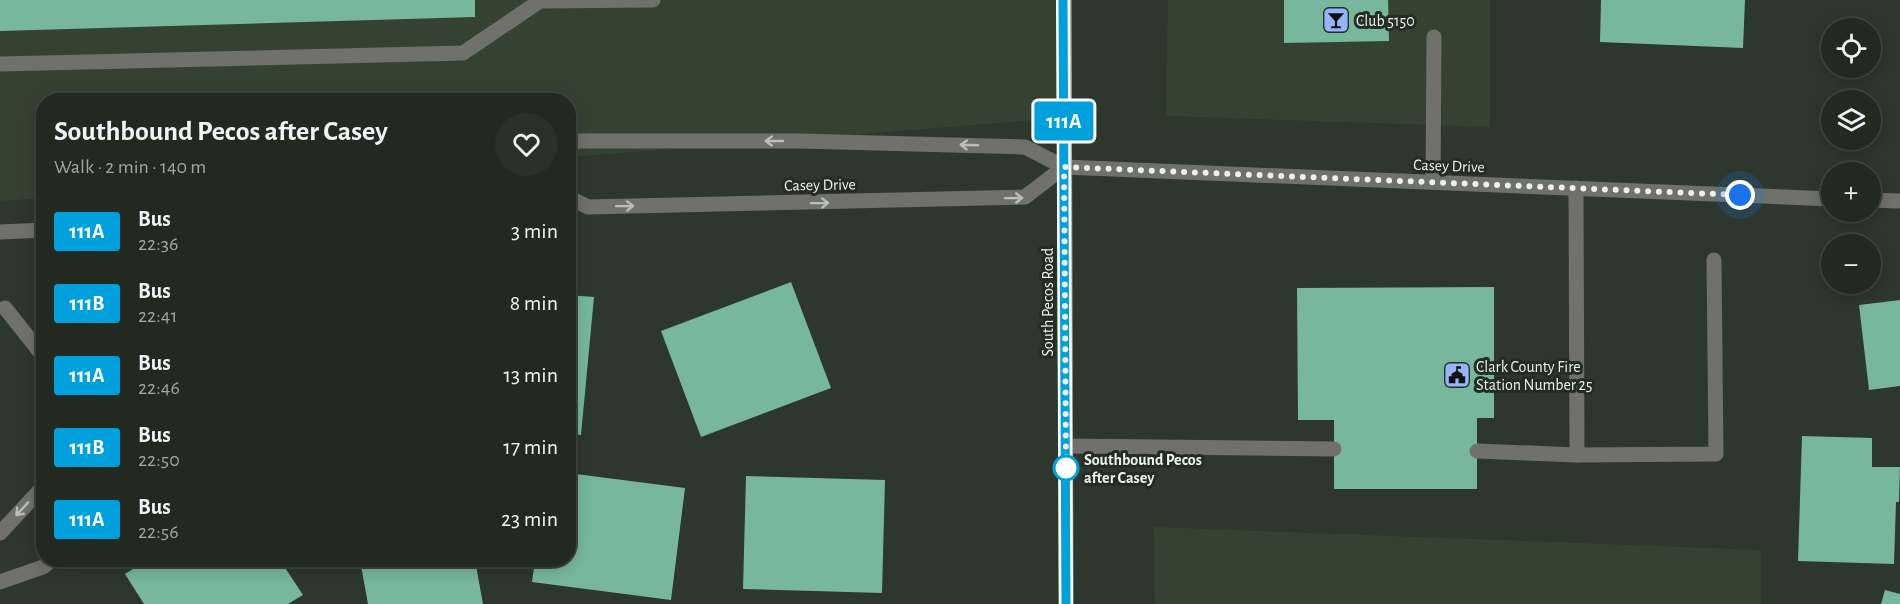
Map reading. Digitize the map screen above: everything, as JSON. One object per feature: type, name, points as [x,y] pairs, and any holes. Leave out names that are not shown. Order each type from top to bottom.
[{"type":"main road","name":"South Pecos Road","points":[[1064,0],[1066,604]]},
{"type":"street","points":[[0,64],[463,53],[540,0],[653,0]]},
{"type":"street","points":[[1433,182],[1434,37]]},
{"type":"street","name":"Casey Drive","points":[[576,142],[800,141],[1025,147],[1064,167],[1821,199]]},
{"type":"street","name":"Casey Drive","points":[[576,201],[588,207],[1025,197],[1064,167]]},
{"type":"street","points":[[1576,188],[1577,455]]},
{"type":"street","points":[[1881,200],[1900,201]]},
{"type":"street","points":[[0,232],[36,230]]},
{"type":"street","points":[[1477,451],[1577,455],[1716,454],[1714,260]]},
{"type":"street","points":[[5,308],[36,347]]},
{"type":"street","points":[[1066,446],[1334,449]]},
{"type":"street","points":[[0,533],[36,495]]},
{"type":"street","points":[[0,582],[43,567]]},
{"type":"shaded area","points":[[0,0],[1066,0],[1061,118],[576,156],[576,93],[36,93],[36,198],[0,201]]},
{"type":"shaded area","points":[[1168,0],[1490,0],[1490,127],[1166,116]]},
{"type":"shaded area","points":[[1154,527],[1761,550],[1761,604],[1155,604]]},
{"type":"building","points":[[0,0],[475,0],[475,17],[0,31]]},
{"type":"building","name":"Club 5150","points":[[1284,0],[1388,0],[1389,41],[1284,43]]},
{"type":"building","points":[[1601,0],[1745,0],[1743,48],[1600,42]]},
{"type":"building","points":[[791,282],[831,388],[701,437],[661,331]]},
{"type":"building","points":[[1494,287],[1494,418],[1477,418],[1477,489],[1334,489],[1334,420],[1298,420],[1297,288]]},
{"type":"building","points":[[576,296],[594,297],[581,435],[576,435]]},
{"type":"building","points":[[1900,300],[1900,386],[1869,390],[1859,305]]},
{"type":"building","points":[[1802,436],[1872,438],[1872,467],[1900,467],[1899,502],[1896,502],[1894,564],[1798,561]]},
{"type":"building","points":[[576,474],[685,488],[671,600],[532,582],[534,567],[576,567]]},
{"type":"building","points":[[746,476],[885,480],[882,593],[743,589]]},
{"type":"building","points":[[136,567],[285,567],[303,595],[288,604],[144,604],[125,574]]},
{"type":"building","points":[[361,567],[476,567],[483,604],[368,604]]},
{"type":"building","points":[[1885,590],[1900,594],[1900,604],[1881,604]]},
{"type":"bus line","name":"111A","points":[[1063,0],[1066,604]]},
{"type":"place","name":"Club 5150","points":[[1336,20]]},
{"type":"place","name":"Clark County Fire Station Number 25","points":[[1457,375]]},
{"type":"place","name":"Southbound Pecos after Casey","points":[[1066,468]]},
{"type":"route","points":[[1066,468],[1064,167],[1740,195]]}]
